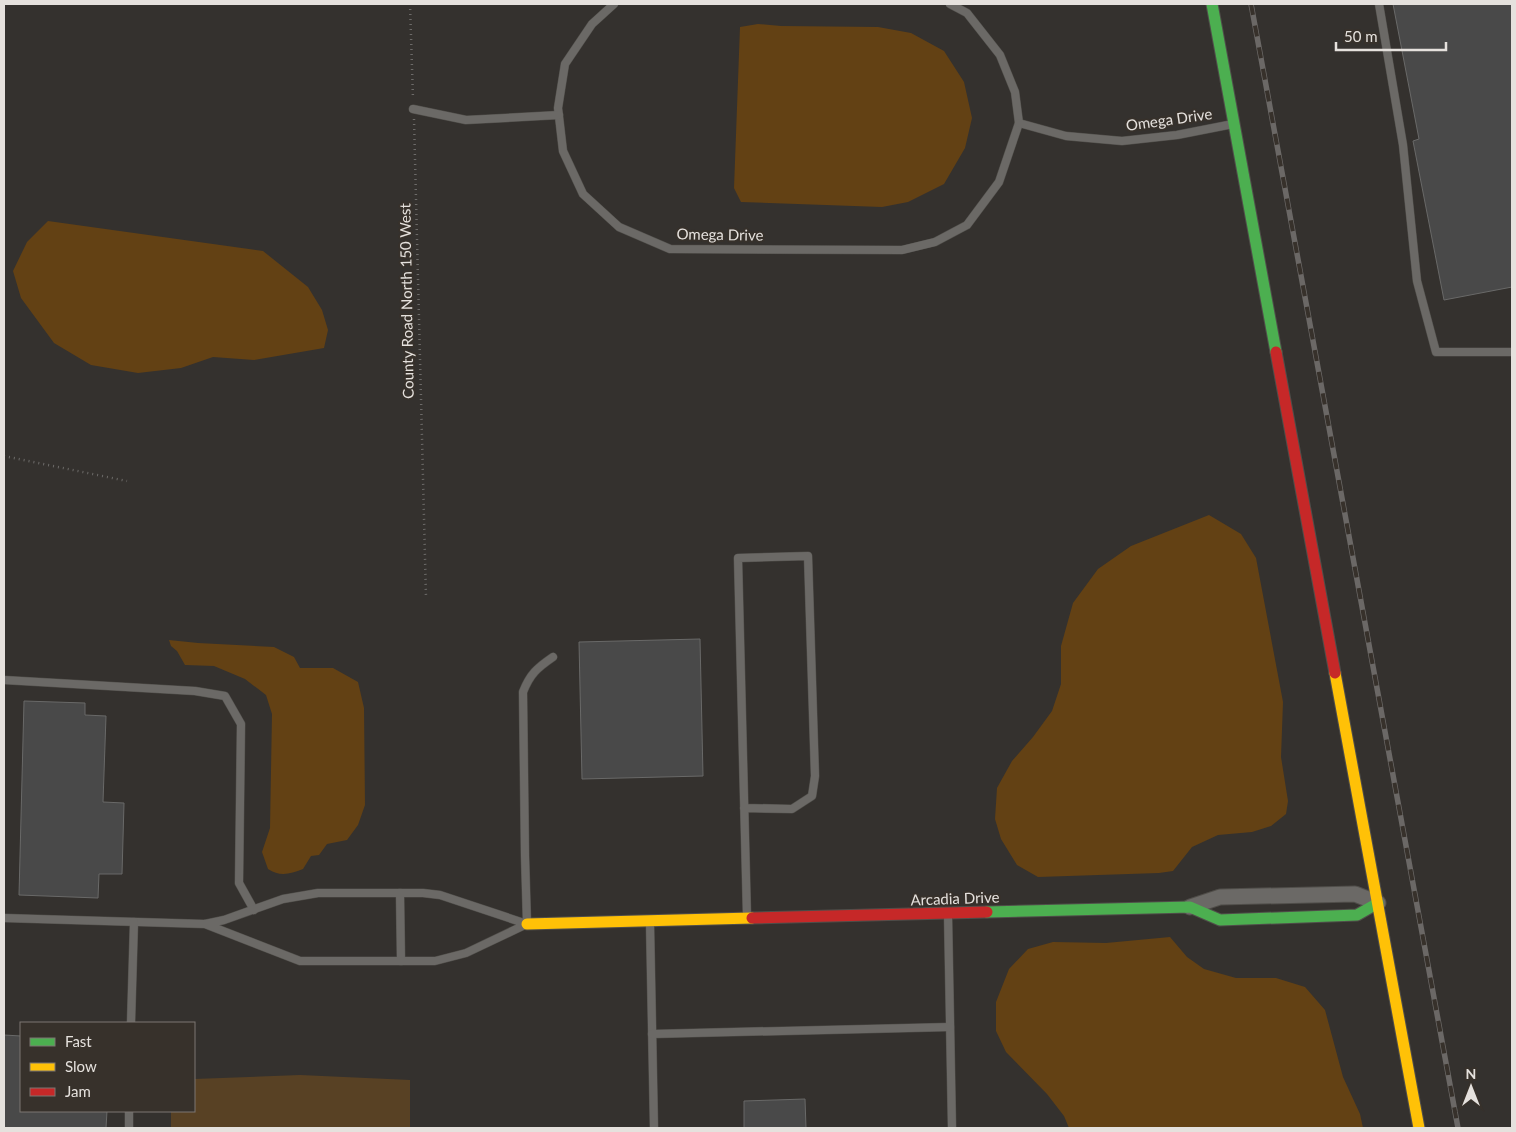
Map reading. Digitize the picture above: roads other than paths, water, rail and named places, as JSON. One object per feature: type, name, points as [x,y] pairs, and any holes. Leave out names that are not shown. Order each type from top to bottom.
[{"type":"main road","points":[[1212,4],[1419,1128]]},
{"type":"main road","name":"Arcadia Drive","points":[[528,924],[1190,907],[1220,920],[1357,916],[1378,903]]},
{"type":"street","points":[[1190,907],[1220,897],[1354,894],[1378,903]]},
{"type":"lane","name":"Omega Drive","points":[[614,4],[592,24],[565,64],[558,108],[563,151],[583,194],[619,227],[670,249],[902,250],[935,242],[967,225],[999,182],[1018,123],[1015,92],[1000,54],[967,14],[950,4]]},
{"type":"lane","points":[[1379,4],[1403,145],[1417,281],[1436,352],[1512,352]]},
{"type":"lane","points":[[413,109],[466,120],[559,115]]},
{"type":"lane","name":"Omega Drive","points":[[1018,123],[1066,136],[1122,141],[1177,135],[1234,123]]},
{"type":"lane","points":[[744,808],[792,809],[812,796],[815,776],[808,556],[738,558],[744,808],[747,919]]},
{"type":"lane","points":[[528,924],[525,856],[523,692],[528,679],[538,667],[553,657]]},
{"type":"lane","points":[[4,680],[195,691],[225,696],[240,724],[239,884],[254,910]]},
{"type":"lane","points":[[4,918],[205,924],[224,920],[283,899],[318,893],[400,893],[440,895],[528,924]]},
{"type":"lane","points":[[400,893],[401,961]]},
{"type":"lane","points":[[948,914],[952,1128]]},
{"type":"lane","points":[[650,921],[654,1128]]},
{"type":"lane","points":[[131,1022],[134,922]]},
{"type":"lane","points":[[205,924],[300,961],[435,961],[466,953],[528,924]]},
{"type":"lane","points":[[652,1034],[950,1027]]},
{"type":"lane","points":[[129,1112],[129,1128]]},
{"type":"railway","points":[[1251,4],[1458,1128]]}]
